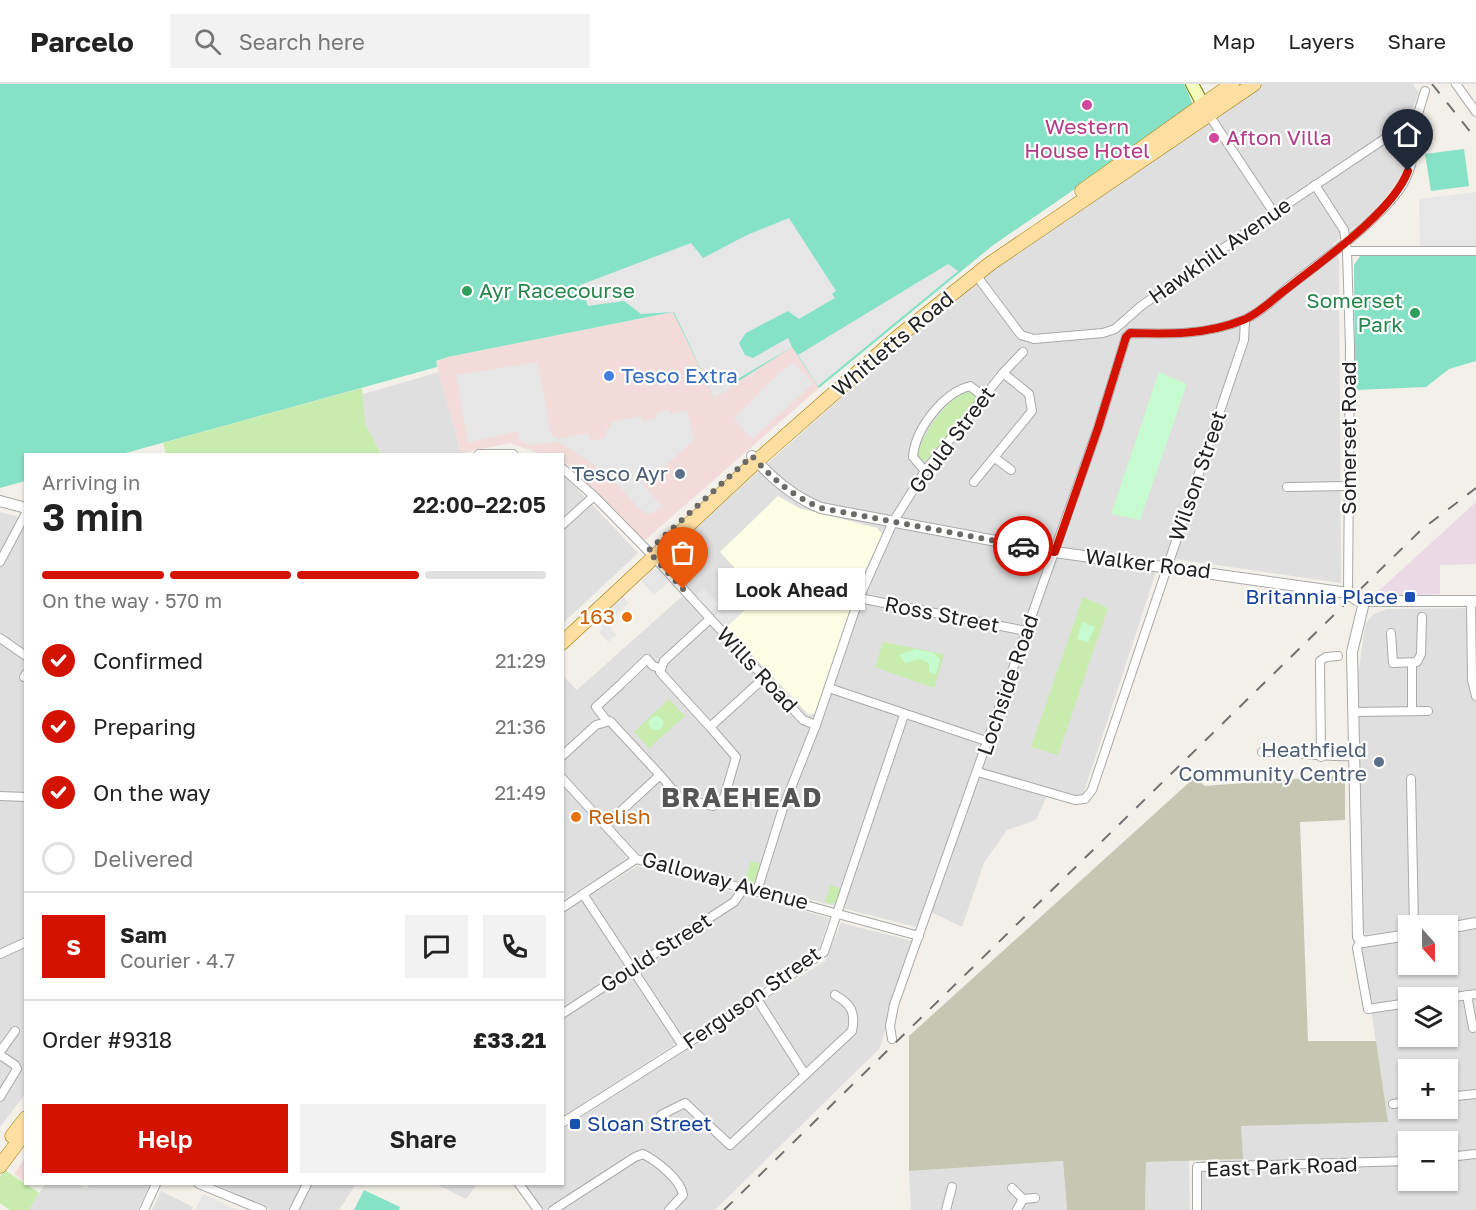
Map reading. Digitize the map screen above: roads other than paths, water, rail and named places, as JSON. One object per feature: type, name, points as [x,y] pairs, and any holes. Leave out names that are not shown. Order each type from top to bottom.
[{"type":"main road","points":[[1192,84],[1205,110]]},
{"type":"main road","name":"Whitletts Road","points":[[755,459],[898,336],[976,275],[1205,110],[1232,84]]},
{"type":"main road","name":"Whitletts Road","points":[[564,631],[755,459],[972,269],[1205,110],[1254,84]]},
{"type":"main road","name":"Whitletts Road","points":[[564,641],[651,554]]},
{"type":"main road","points":[[0,1152],[24,1121]]},
{"type":"main road","points":[[0,1166],[24,1134]]},
{"type":"street","points":[[1456,84],[1476,112]]},
{"type":"street","points":[[1245,320],[1347,246],[1390,201],[1403,184],[1413,159],[1417,117],[1425,91]]},
{"type":"street","points":[[1205,110],[1274,213]]},
{"type":"street","name":"Hawkhill Avenue","points":[[976,275],[1021,335],[1034,339],[1103,333],[1125,322],[1141,306],[1417,117]]},
{"type":"street","name":"Somerset Road","points":[[1315,185],[1344,230],[1347,246],[1348,593]]},
{"type":"street","points":[[1347,246],[1476,251]]},
{"type":"street","name":"Lochside Road","points":[[892,1040],[890,1026],[894,1005],[1055,552],[1098,428],[1126,337],[1130,333],[1175,334],[1208,331],[1245,320]]},
{"type":"street","name":"Wilson Street","points":[[978,772],[1075,800],[1085,799],[1092,790],[1244,340],[1245,320]]},
{"type":"street","name":"Gould Street","points":[[757,891],[783,808],[816,725],[859,598],[893,522],[925,471],[1003,373],[1023,352]]},
{"type":"street","points":[[974,482],[1032,411],[1029,394],[1003,373]]},
{"type":"street","points":[[925,471],[913,457],[928,419],[941,405],[964,388],[970,386],[984,397]]},
{"type":"street","points":[[995,458],[1011,470]]},
{"type":"street","name":"Walker Road","points":[[755,459],[782,487],[799,499],[821,508],[1055,552],[1348,593]]},
{"type":"street","name":"Wills Road","points":[[564,470],[594,496],[651,554],[803,720],[816,725]]},
{"type":"street","points":[[1287,488],[1348,486]]},
{"type":"street","points":[[564,523],[594,496]]},
{"type":"street","points":[[0,501],[24,507]]},
{"type":"street","points":[[0,562],[24,517]]},
{"type":"street","points":[[1348,593],[1361,601],[1474,601],[1472,680],[1476,696]]},
{"type":"street","name":"Ross Street","points":[[859,598],[1026,631]]},
{"type":"street","points":[[1361,601],[1352,652],[1357,932],[1360,941],[1357,948],[1368,1009],[1398,1004]]},
{"type":"street","points":[[1392,633],[1387,648],[1393,663],[1412,663],[1420,658],[1426,637],[1422,617]]},
{"type":"street","points":[[660,668],[710,619]]},
{"type":"street","points":[[0,638],[24,655]]},
{"type":"street","points":[[1321,757],[1319,666],[1323,658],[1338,656]]},
{"type":"street","points":[[647,659],[653,666],[660,668],[664,677],[735,757],[724,798],[719,804],[713,806],[680,798],[596,707],[647,659]]},
{"type":"street","points":[[1412,663],[1412,711]]},
{"type":"street","points":[[710,727],[764,678]]},
{"type":"street","points":[[829,688],[989,742]]},
{"type":"street","points":[[1353,712],[1428,711]]},
{"type":"street","name":"Ferguson Street","points":[[564,1122],[757,999],[824,952],[904,715]]},
{"type":"street","points":[[564,754],[596,725],[606,720]]},
{"type":"street","points":[[1262,752],[1291,751],[1321,757],[1353,756]]},
{"type":"street","points":[[606,825],[660,775]]},
{"type":"street","points":[[1411,779],[1414,915]]},
{"type":"street","name":"Galloway Avenue","points":[[564,780],[636,859],[839,912],[919,936]]},
{"type":"street","points":[[0,796],[24,798]]},
{"type":"street","points":[[564,907],[636,859]]},
{"type":"street","name":"Gould Street","points":[[564,1013],[734,902],[744,888]]},
{"type":"street","points":[[583,894],[683,1046]]},
{"type":"street","points":[[1458,926],[1476,923]]},
{"type":"street","points":[[1360,941],[1398,936]]},
{"type":"street","points":[[0,954],[24,943]]},
{"type":"street","points":[[1471,994],[1473,1028]]},
{"type":"street","points":[[661,1115],[685,1103],[730,1144],[804,1073],[852,1031],[853,1012],[849,1004],[835,995]]},
{"type":"street","points":[[757,999],[804,1073]]},
{"type":"street","points":[[0,1096],[17,1069],[0,1053],[15,1031]]},
{"type":"street","points":[[1458,1096],[1476,1094]]},
{"type":"street","points":[[1393,1104],[1398,1103]]},
{"type":"street","points":[[553,1210],[643,1154],[652,1159],[682,1188],[682,1195],[669,1210]]},
{"type":"street","points":[[1458,1156],[1476,1154]]},
{"type":"street","name":"East Park Road","points":[[1197,1210],[1197,1167],[1398,1161]]},
{"type":"street","points":[[144,1210],[156,1185]]},
{"type":"street","points":[[201,1185],[262,1210]]},
{"type":"street","points":[[294,1210],[306,1185]]},
{"type":"street","points":[[520,1185],[538,1210]]},
{"type":"street","points":[[946,1210],[952,1187]]},
{"type":"street","points":[[1012,1188],[1023,1199],[1035,1198]]},
{"type":"street","points":[[1017,1210],[1023,1199]]},
{"type":"railway","points":[[1432,84],[1476,139]]},
{"type":"railway","points":[[724,1210],[1421,530],[1476,488]]},
{"type":"place","name":"Western House Hotel","points":[[1087,105]]},
{"type":"place","name":"Afton Villa","points":[[1214,138]]},
{"type":"place","name":"Ayr Racecourse","points":[[467,291]]},
{"type":"place","name":"Somerset Park","points":[[1415,313]]},
{"type":"place","name":"Tesco Extra","points":[[609,376]]},
{"type":"place","name":"Tesco Ayr","points":[[680,474]]},
{"type":"place","name":"Look Ahead","points":[[683,589]]},
{"type":"place","name":"Britannia Place","points":[[1410,597]]},
{"type":"place","name":"163","points":[[627,617]]},
{"type":"place","name":"Heathfield Community Centre","points":[[1379,762]]},
{"type":"place","name":"Relish","points":[[576,817]]},
{"type":"place","name":"Sloan Street","points":[[575,1124]]},
{"type":"district","name":"BRAEHEAD","points":[[742,798]]}]
